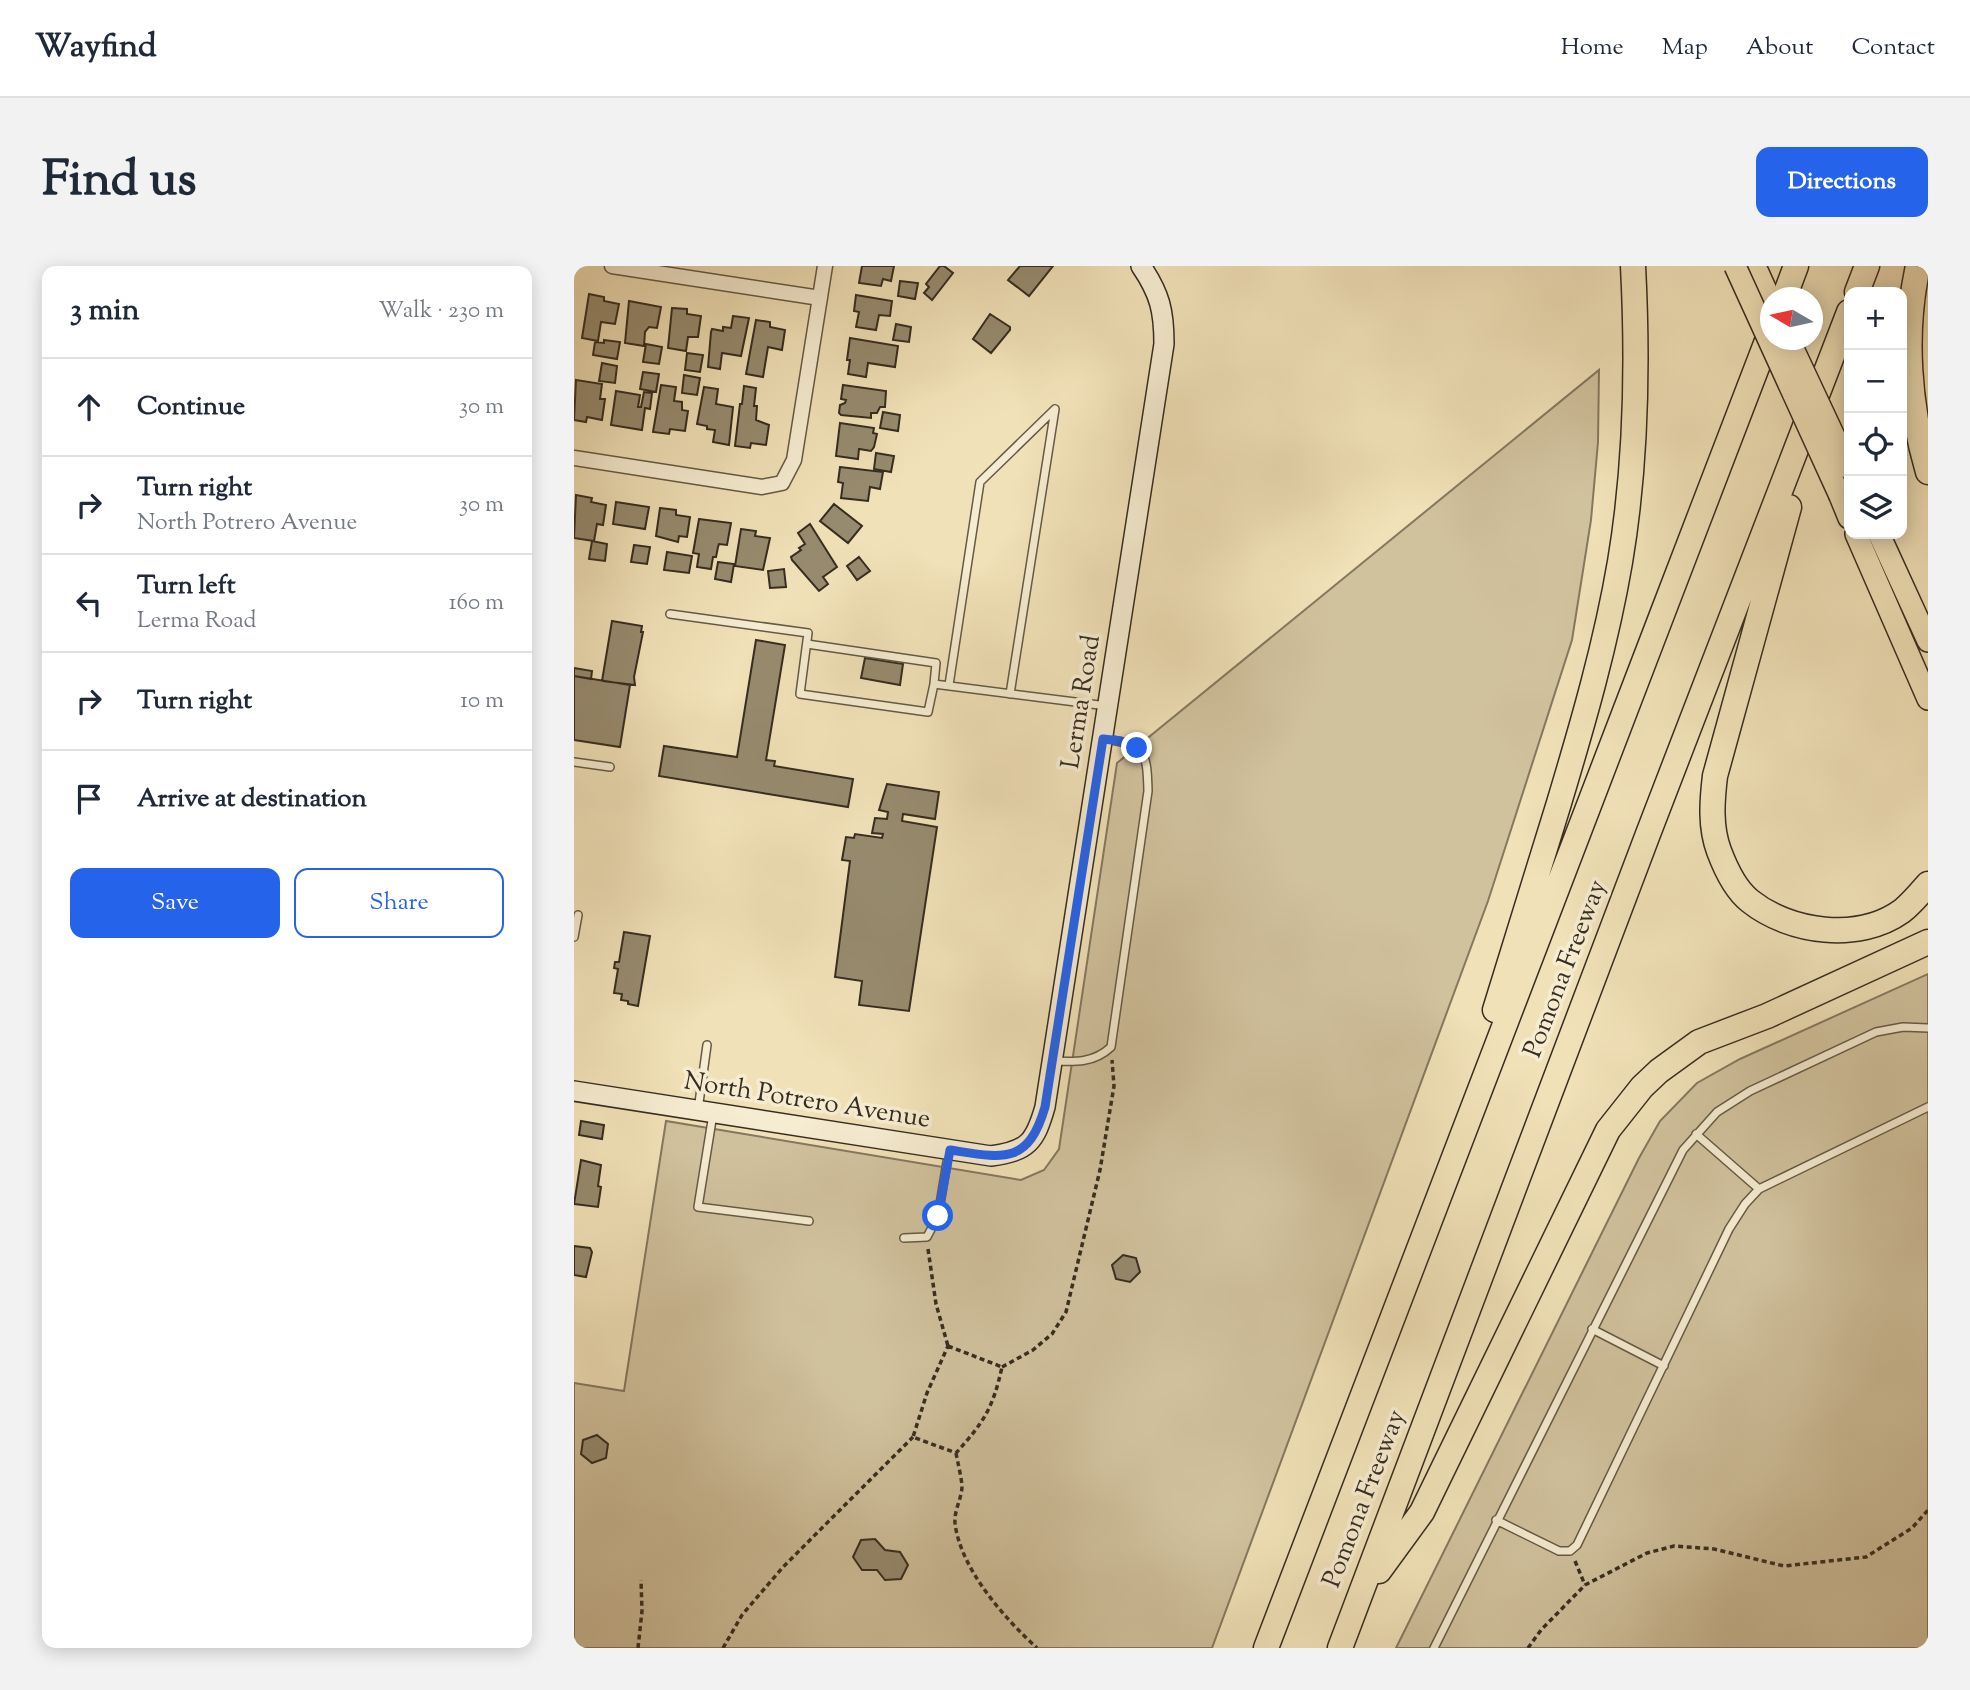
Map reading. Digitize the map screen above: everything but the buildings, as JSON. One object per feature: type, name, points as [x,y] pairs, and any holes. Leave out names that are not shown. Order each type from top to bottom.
[{"type":"highway","points":[[1427,1236],[1586,713],[1605,638],[1624,537],[1631,448],[1636,359],[1633,266]]},
{"type":"highway","points":[[1787,287],[1794,266]]},
{"type":"highway","points":[[1859,287],[1867,266]]},
{"type":"highway","points":[[1918,266],[1911,329],[1910,370],[1914,408],[1928,472]]},
{"type":"highway","name":"Pomona Freeway","points":[[1340,1648],[1844,325]]},
{"type":"highway","name":"Pomona Freeway","points":[[1266,1648],[1427,1236],[1593,792],[1763,350]]},
{"type":"highway","points":[[1828,368],[1714,776],[1712,812],[1718,849],[1731,875],[1749,900],[1780,918],[1814,929],[1850,930],[1877,923],[1901,911],[1928,884]]},
{"type":"highway","points":[[1360,1597],[1422,1513],[1602,1141],[1625,1106],[1659,1071],[1699,1042],[1768,1016],[1928,942]]},
{"type":"main road","points":[[1735,266],[1844,506]]},
{"type":"main road","points":[[1755,266],[1765,287]]},
{"type":"main road","points":[[1794,350],[1844,457]]},
{"type":"main road","points":[[1858,539],[1928,699]]},
{"type":"main road","points":[[1881,539],[1928,641]]},
{"type":"street","points":[[612,266],[820,298]]},
{"type":"street","points":[[574,458],[762,487],[782,483],[794,460],[825,266]]},
{"type":"street","name":"Lerma Road","points":[[1026,1146],[1038,1131],[1045,1107],[1164,344],[1164,314],[1156,287],[1141,266]]},
{"type":"street","name":"North Potrero Avenue","points":[[576,1091],[991,1156],[1013,1153],[1026,1146]]},
{"type":"lane","points":[[949,685],[979,482],[1055,409],[1010,694]]},
{"type":"lane","points":[[670,614],[808,633],[800,694],[928,712],[936,663],[807,645]]},
{"type":"lane","points":[[934,684],[1108,707]]},
{"type":"lane","points":[[1052,1061],[1079,1062],[1099,1058],[1111,1047],[1148,790],[1147,760],[1137,748],[1121,741],[1103,739]]},
{"type":"lane","points":[[574,762],[610,767]]},
{"type":"lane","points":[[574,937],[578,915]]},
{"type":"lane","points":[[1434,1648],[1683,1150],[1717,1112],[1750,1091],[1876,1032],[1903,1027],[1928,1028]]},
{"type":"lane","points":[[707,1045],[698,1207],[809,1221]]},
{"type":"lane","points":[[1496,1520],[1559,1551],[1570,1551],[1577,1545],[1730,1229],[1745,1204],[1759,1189],[1928,1107]]},
{"type":"lane","points":[[1696,1134],[1759,1189]]},
{"type":"lane","points":[[904,1238],[927,1237],[938,1216],[950,1150]]},
{"type":"lane","points":[[1592,1329],[1664,1366]]},
{"type":"path","points":[[957,1453],[979,1429],[995,1398],[1002,1367],[1032,1350],[1052,1334],[1066,1312],[1100,1170],[1114,1086],[1111,1047]]},
{"type":"path","points":[[723,1648],[742,1615],[783,1567],[913,1437],[948,1346],[936,1304],[927,1237]]},
{"type":"path","points":[[948,1346],[1002,1367]]},
{"type":"path","points":[[913,1437],[957,1453]]},
{"type":"path","points":[[957,1453],[962,1487],[955,1519],[958,1541],[971,1567],[1001,1611],[1037,1648]]},
{"type":"path","points":[[1528,1648],[1541,1630],[1585,1585],[1647,1553],[1674,1546],[1714,1549],[1784,1566],[1866,1557],[1912,1528],[1928,1510]]},
{"type":"path","points":[[1570,1551],[1585,1585]]},
{"type":"path","points":[[638,1648],[642,1612],[640,1580]]},
{"type":"shaded area","points":[[1599,370],[1598,442],[1591,520],[1572,640],[1488,901],[1212,1648],[574,1648],[574,1383],[624,1391],[666,1121],[1021,1180],[1044,1170],[1059,1149],[1117,763]]},
{"type":"shaded area","points":[[1928,974],[1928,1648],[1396,1648],[1639,1158],[1660,1121],[1697,1083],[1740,1059]]},
{"type":"route","points":[[938,1216],[950,1150],[991,1156],[1013,1153],[1026,1146],[1038,1131],[1045,1107],[1103,739],[1121,741],[1137,748]]}]
